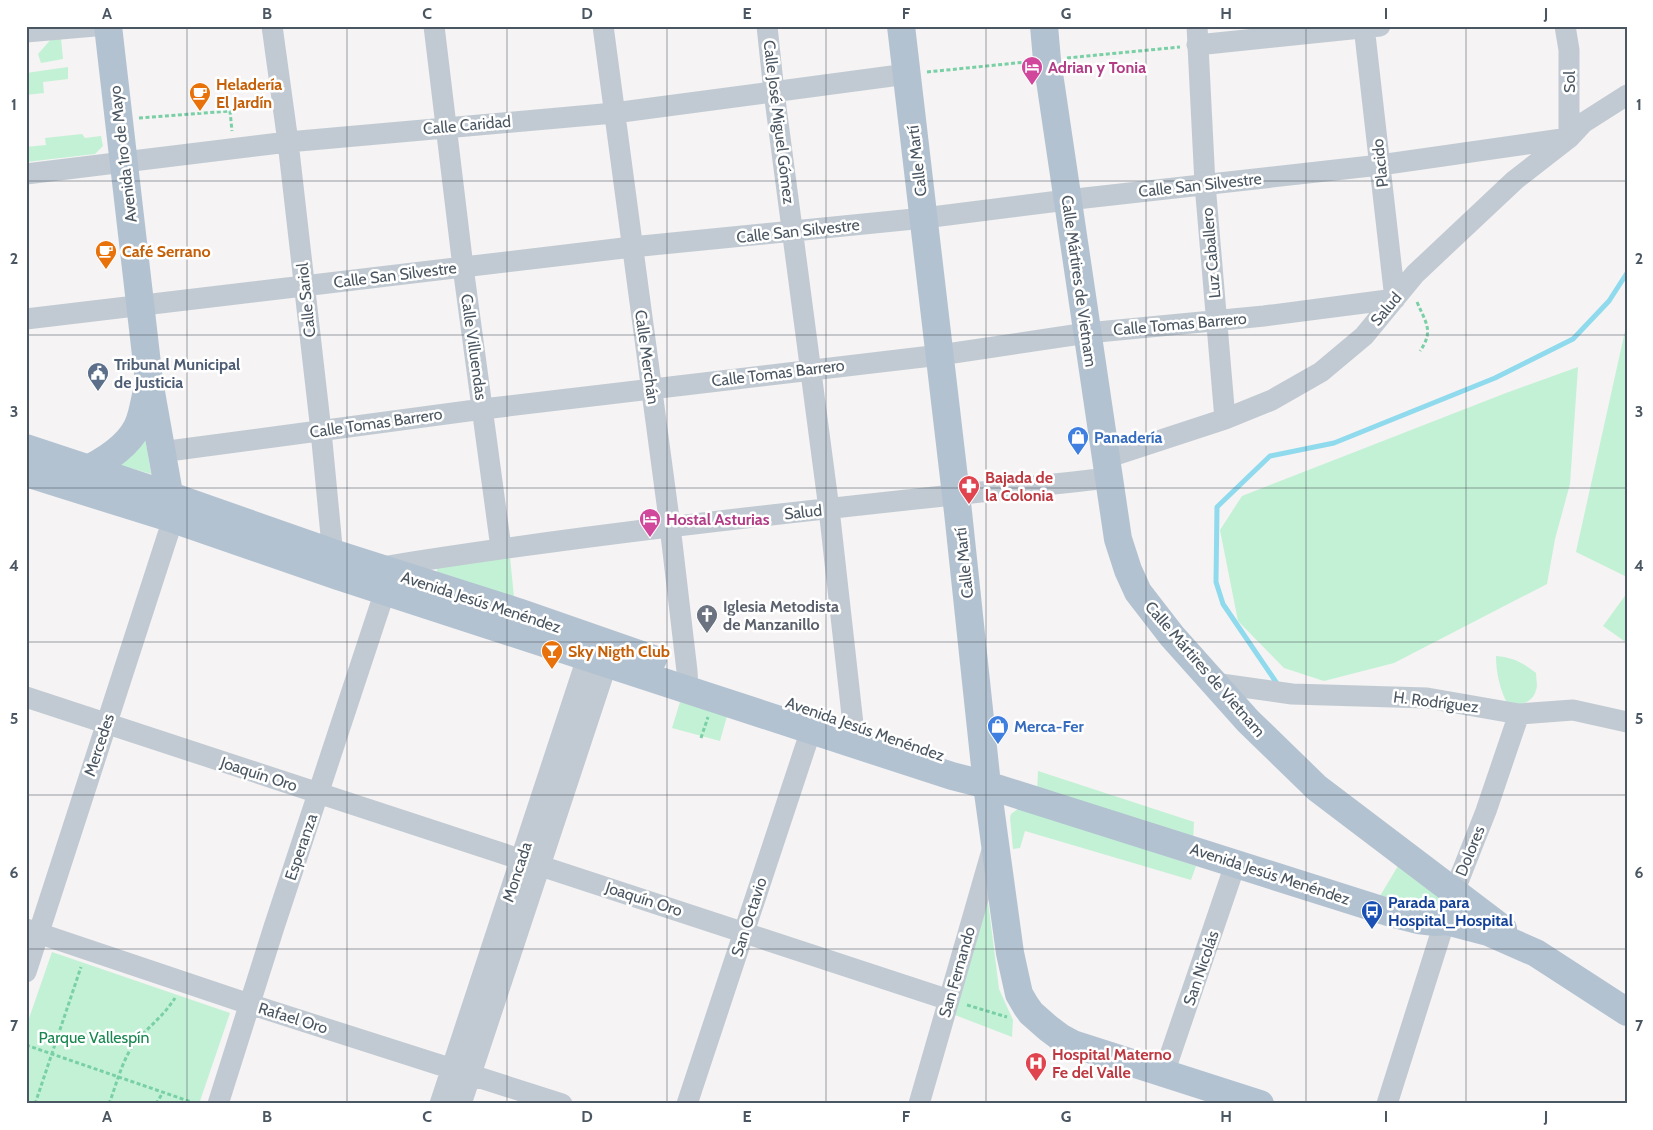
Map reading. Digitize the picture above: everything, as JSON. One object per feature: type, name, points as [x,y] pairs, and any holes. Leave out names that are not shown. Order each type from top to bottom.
[{"type":"main road","name":"Avenida 1ro de Mayo","points":[[108,26],[149,381],[171,507]]},
{"type":"main road","name":"Calle Martí","points":[[901,26],[956,495],[987,785],[1010,954],[1018,994],[1032,1013],[1060,1037],[1073,1044],[1164,1073]]},
{"type":"main road","name":"Calle Mártires de Vietnam","points":[[1044,26],[1047,60],[1118,539],[1128,570],[1138,592],[1172,636],[1248,721],[1318,788],[1536,953]]},
{"type":"main road","points":[[90,468],[100,463],[129,439],[140,422],[149,381]]},
{"type":"main road","name":"Avenida Jesús Menéndez","points":[[26,448],[90,468],[171,507],[201,507],[334,564]]},
{"type":"main road","points":[[162,458],[174,481],[182,491],[201,507]]},
{"type":"main road","name":"Avenida Jesús Menéndez","points":[[26,473],[171,507],[334,564],[600,652],[688,680],[853,724],[960,762],[987,785]]},
{"type":"main road","name":"Avenida Jesús Menéndez","points":[[688,680],[811,730],[952,776],[987,785],[1236,862],[1394,914],[1418,920],[1446,921],[1488,932],[1536,953],[1627,1012]]},
{"type":"main road","points":[[1164,1073],[1260,1104]]},
{"type":"street","points":[[26,32],[95,26]]},
{"type":"street","name":"Calle Sariol","points":[[272,26],[288,142],[334,564]]},
{"type":"street","name":"Calle Villuendas","points":[[434,26],[463,267],[501,548]]},
{"type":"street","name":"Calle Merchán","points":[[602,26],[670,526],[688,680]]},
{"type":"street","name":"Calle José Miguel Gómez","points":[[767,26],[774,92],[830,509],[853,724]]},
{"type":"street","name":"Sol","points":[[1566,26],[1569,50],[1569,138]]},
{"type":"street","points":[[1197,36],[1370,27]]},
{"type":"street","name":"Placido","points":[[1370,27],[1380,165],[1395,299]]},
{"type":"street","name":"Luz Caballero","points":[[1197,36],[1205,184],[1225,420]]},
{"type":"street","name":"Calle Caridad","points":[[26,174],[288,142],[614,113],[907,74]]},
{"type":"street","name":"Salud","points":[[382,580],[501,548],[670,526],[956,495],[1107,468],[1272,400],[1321,372],[1364,336],[1422,267],[1515,180],[1569,138],[1583,123],[1627,95]]},
{"type":"street","name":"Calle San Silvestre","points":[[26,318],[304,287],[632,247],[924,218],[1380,165],[1569,138]]},
{"type":"street","name":"Calle Tomas Barrero","points":[[162,458],[321,431],[482,409],[940,355],[1087,333],[1264,316],[1395,299]]},
{"type":"street","name":"Mercedes","points":[[26,972],[33,931],[106,723],[171,507]]},
{"type":"street","name":"Esperanza","points":[[218,1104],[249,1004],[319,794],[382,580]]},
{"type":"street","name":"Moncada","points":[[440,1104],[462,1071],[600,652]]},
{"type":"street","name":"H. Rodríguez","points":[[1214,683],[1292,694],[1427,698],[1519,714],[1573,710],[1627,722]]},
{"type":"street","name":"Joaquín Oro","points":[[26,697],[949,1000]]},
{"type":"street","name":"Dolores","points":[[1387,1104],[1454,892],[1486,811],[1519,714]]},
{"type":"street","name":"San Octavio","points":[[687,1104],[811,730]]},
{"type":"street","name":"San Fernando","points":[[919,1104],[995,841]]},
{"type":"street","name":"San Nicolás","points":[[1164,1073],[1236,862]]},
{"type":"street","name":"Rafael Oro","points":[[33,931],[249,1004],[562,1104]]},
{"type":"street","name":"Moncada","points":[[461,1104],[462,1071]]},
{"type":"path","points":[[119,120],[230,111]]},
{"type":"path","points":[[1409,282],[1429,334],[1420,351]]},
{"type":"path","points":[[36,1104],[87,949]]},
{"type":"path","points":[[109,1104],[130,1052],[138,1040],[161,1018],[174,1000],[183,982]]},
{"type":"path","points":[[949,1000],[1012,1018]]},
{"type":"path","points":[[26,1045],[197,1104]]},
{"type":"path","points":[[156,1104],[163,1092]]},
{"type":"green space","points":[[53,37],[61,38],[63,59],[41,63],[38,54]]},
{"type":"green space","points":[[68,67],[68,79],[43,82],[44,93],[26,95],[26,73]]},
{"type":"green space","points":[[82,134],[85,138],[101,136],[103,146],[95,154],[26,162],[26,147],[46,145],[45,138]]},
{"type":"green space","points":[[1627,330],[1627,577],[1576,552],[1625,331]]},
{"type":"green space","points":[[1578,367],[1570,484],[1555,539],[1547,584],[1394,663],[1324,681],[1284,668],[1238,621],[1220,530],[1242,496],[1506,393]]},
{"type":"green space","points":[[145,436],[151,474],[113,463]]},
{"type":"green space","points":[[510,557],[514,597],[437,574],[437,565]]},
{"type":"green space","points":[[1627,593],[1627,643],[1603,626]]},
{"type":"green space","points":[[1496,656],[1518,661],[1536,673],[1537,688],[1529,701],[1517,705],[1508,705],[1499,681]]},
{"type":"green space","points":[[680,702],[727,716],[720,741],[672,728]]},
{"type":"green space","points":[[1038,771],[1194,822],[1193,842],[1037,793]]},
{"type":"green space","points":[[1019,808],[1196,866],[1191,880],[1025,831],[1020,848],[1013,849],[1010,818],[1011,814]]},
{"type":"green space","points":[[1401,861],[1444,900],[1435,912],[1380,896]]},
{"type":"green space","points":[[987,893],[999,989],[1013,1020],[1012,1037],[955,1015]]},
{"type":"green space","name":"Parque Vallespín","points":[[52,952],[230,1013],[199,1104],[26,1104],[26,1027]]},
{"type":"waterway","points":[[1278,685],[1223,604],[1216,582],[1217,507],[1270,456],[1334,443],[1495,378],[1573,339],[1609,301],[1627,273]]},
{"type":"place","name":"Adrian y Tonia","points":[[1032,86]]},
{"type":"place","name":"Heladería El Jardín","points":[[200,112]]},
{"type":"place","name":"Café Serrano","points":[[106,270]]},
{"type":"place","name":"Tribunal Municipal de Justicia","points":[[98,392]]},
{"type":"place","name":"Panadería","points":[[1078,456]]},
{"type":"place","name":"Bajada de la Colonia","points":[[969,505]]},
{"type":"place","name":"Hostal Asturias","points":[[650,538]]},
{"type":"place","name":"Iglesia Metodista de Manzanillo","points":[[707,634]]},
{"type":"place","name":"Sky Nigth Club","points":[[552,670]]},
{"type":"place","name":"Merca-Fer","points":[[998,745]]},
{"type":"place","name":"Parada para Hospital_Hospital","points":[[1372,930]]},
{"type":"place","name":"Hospital Materno Fe del Valle","points":[[1036,1082]]}]
